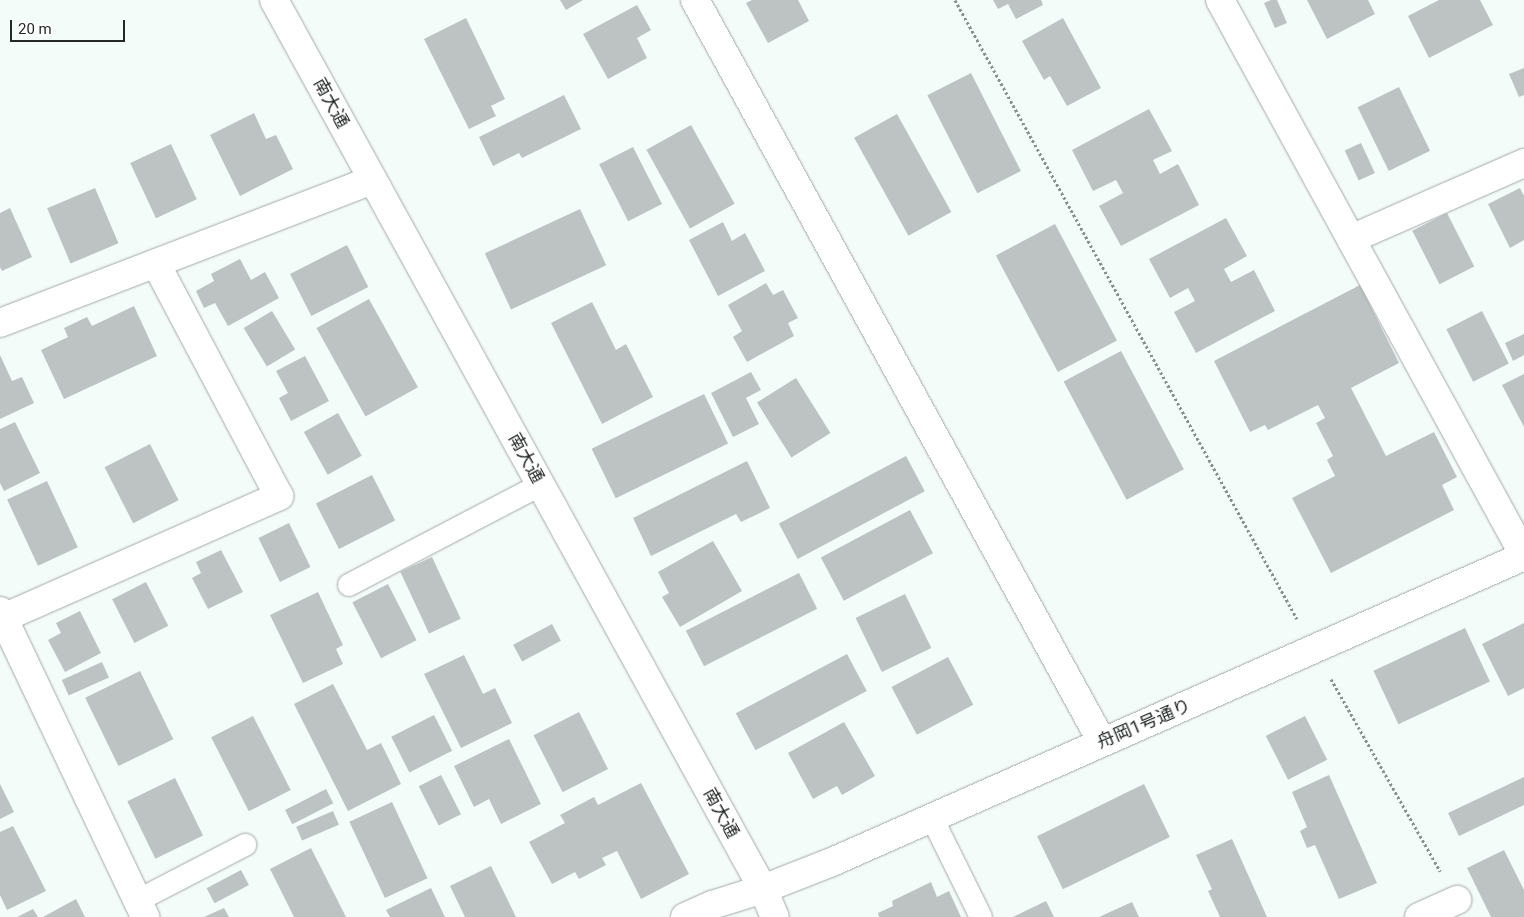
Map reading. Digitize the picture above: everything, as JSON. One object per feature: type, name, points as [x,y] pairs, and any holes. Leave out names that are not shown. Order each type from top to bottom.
[{"type":"street","name":"南大通","points":[[274,0],[763,890],[774,917]]},
{"type":"street","points":[[695,0],[1102,742]]},
{"type":"street","points":[[1220,0],[1524,556]]},
{"type":"street","points":[[1351,239],[1524,163]]},
{"type":"street","points":[[0,323],[373,180]]},
{"type":"street","points":[[141,909],[2,615],[279,496],[156,264]]},
{"type":"street","name":"舟岡1号通り","points":[[685,917],[712,905],[763,890],[832,862],[1524,556]]},
{"type":"street","points":[[1419,917],[1457,900]]},
{"type":"lane","points":[[349,584],[540,485]]},
{"type":"lane","points":[[932,818],[981,917]]},
{"type":"lane","points":[[141,909],[245,845]]},
{"type":"path","points":[[955,0],[1314,650],[1457,900]]},
{"type":"building","points":[[560,0],[583,0],[566,10]]},
{"type":"building","points":[[752,0],[798,0],[809,21],[768,43],[746,3]]},
{"type":"building","points":[[993,0],[1041,0],[1043,5],[1016,19],[1008,4],[998,9]]},
{"type":"building","points":[[1277,0],[1287,23],[1275,28],[1264,3]]},
{"type":"building","points":[[1307,0],[1368,0],[1375,14],[1327,39]]},
{"type":"building","points":[[1439,0],[1480,0],[1493,25],[1429,58],[1408,16]]},
{"type":"building","points":[[637,5],[651,30],[637,38],[647,58],[608,79],[583,34]]},
{"type":"building","points":[[466,18],[505,99],[491,106],[496,116],[469,129],[424,39]]},
{"type":"building","points":[[1063,18],[1101,88],[1067,106],[1050,76],[1044,80],[1022,41]]},
{"type":"building","points":[[1524,68],[1524,95],[1519,97],[1509,74]]},
{"type":"building","points":[[971,73],[1021,171],[977,193],[927,95]]},
{"type":"building","points":[[1399,87],[1430,151],[1389,171],[1358,107]]},
{"type":"building","points":[[564,95],[581,129],[522,158],[519,153],[493,166],[479,137]]},
{"type":"building","points":[[1149,109],[1172,151],[1153,160],[1160,174],[1178,164],[1199,205],[1121,246],[1099,206],[1123,193],[1116,180],[1093,191],[1072,150]]},
{"type":"building","points":[[254,113],[266,139],[276,135],[293,169],[240,196],[210,135]]},
{"type":"building","points":[[897,114],[951,212],[908,236],[854,138]]},
{"type":"building","points":[[691,125],[735,204],[690,228],[646,150]]},
{"type":"building","points":[[1361,143],[1375,173],[1359,181],[1345,151]]},
{"type":"building","points":[[171,144],[197,199],[156,218],[130,163]]},
{"type":"building","points":[[633,147],[662,204],[628,221],[599,164]]},
{"type":"building","points":[[95,188],[118,243],[71,264],[47,208]]},
{"type":"building","points":[[1520,188],[1524,196],[1524,240],[1510,248],[1488,204]]},
{"type":"building","points":[[10,208],[32,257],[2,271],[0,267],[0,213]]},
{"type":"building","points":[[580,209],[606,265],[511,310],[485,253]]},
{"type":"building","points":[[1447,213],[1474,266],[1439,284],[1412,231]]},
{"type":"building","points":[[1226,218],[1247,256],[1224,269],[1231,282],[1254,270],[1275,311],[1196,353],[1174,312],[1195,301],[1188,288],[1170,298],[1149,259]]},
{"type":"building","points":[[723,222],[732,241],[745,233],[765,271],[718,296],[689,240]]},
{"type":"building","points":[[1055,224],[1117,341],[1058,372],[996,255]]},
{"type":"building","points":[[347,245],[368,287],[311,316],[290,274]]},
{"type":"building","points":[[240,259],[251,280],[265,272],[279,298],[228,326],[215,303],[204,308],[196,291],[214,281],[211,274]]},
{"type":"building","points":[[766,283],[773,295],[783,290],[798,318],[788,323],[794,336],[747,362],[733,337],[742,331],[728,305]]},
{"type":"building","points":[[1360,285],[1399,363],[1351,388],[1386,456],[1434,432],[1457,477],[1442,485],[1454,510],[1331,573],[1292,498],[1335,476],[1327,460],[1333,456],[1316,423],[1325,418],[1318,405],[1268,430],[1265,425],[1250,432],[1214,361]]},
{"type":"building","points":[[369,299],[418,387],[365,416],[317,328]]},
{"type":"building","points":[[592,302],[616,350],[626,344],[653,397],[602,424],[551,323]]},
{"type":"building","points":[[134,306],[157,356],[64,399],[41,350],[68,337],[64,328],[87,317],[92,326]]},
{"type":"building","points":[[272,311],[295,350],[267,367],[244,328]]},
{"type":"building","points":[[1482,311],[1509,364],[1473,382],[1446,329]]},
{"type":"building","points":[[1524,334],[1524,355],[1513,361],[1505,343]]},
{"type":"building","points":[[1121,351],[1184,469],[1127,500],[1064,382]]},
{"type":"building","points":[[0,355],[12,381],[22,377],[34,403],[0,419]]},
{"type":"building","points":[[305,356],[329,401],[291,421],[279,398],[288,393],[276,371]]},
{"type":"building","points":[[751,372],[761,390],[746,398],[759,424],[733,437],[711,393]]},
{"type":"building","points":[[1524,374],[1524,427],[1502,385]]},
{"type":"building","points":[[796,378],[830,433],[791,457],[757,402]]},
{"type":"building","points":[[704,394],[728,443],[616,498],[592,449]]},
{"type":"building","points":[[338,413],[362,456],[328,475],[304,432]]},
{"type":"building","points":[[15,422],[40,473],[4,491],[0,483],[0,429]]},
{"type":"building","points":[[150,444],[179,500],[133,523],[105,467]]},
{"type":"building","points":[[906,456],[925,491],[798,559],[779,524]]},
{"type":"building","points":[[747,461],[770,508],[741,522],[736,514],[651,556],[633,518]]},
{"type":"building","points":[[372,475],[395,520],[339,549],[316,504]]},
{"type":"building","points":[[47,481],[78,547],[38,566],[7,500]]},
{"type":"building","points":[[910,510],[933,553],[844,601],[821,557]]},
{"type":"building","points":[[289,523],[310,567],[280,582],[258,538]]},
{"type":"building","points":[[713,541],[742,591],[680,627],[662,597],[669,593],[658,572]]},
{"type":"building","points":[[221,550],[243,592],[208,609],[192,578],[201,573],[196,562]]},
{"type":"building","points":[[432,557],[461,619],[429,633],[400,572]]},
{"type":"building","points":[[799,573],[817,609],[704,666],[686,631]]},
{"type":"building","points":[[146,582],[168,626],[134,643],[112,599]]},
{"type":"building","points":[[388,584],[417,640],[381,658],[352,602]]},
{"type":"building","points":[[318,592],[343,645],[336,649],[343,664],[303,683],[270,615]]},
{"type":"building","points":[[905,594],[931,648],[882,672],[856,618]]},
{"type":"building","points":[[80,611],[101,653],[65,672],[48,640],[61,633],[56,623]]},
{"type":"building","points":[[1524,623],[1524,688],[1508,696],[1482,644]]},
{"type":"building","points":[[552,624],[561,641],[522,661],[513,645]]},
{"type":"building","points":[[1465,628],[1490,681],[1398,724],[1373,671]]},
{"type":"building","points":[[847,654],[867,691],[755,750],[736,713]]},
{"type":"building","points":[[464,655],[483,694],[495,688],[512,723],[461,748],[424,674]]},
{"type":"building","points":[[948,657],[973,705],[917,735],[891,687]]},
{"type":"building","points":[[102,662],[109,678],[69,695],[62,680]]},
{"type":"building","points":[[140,671],[173,739],[118,766],[85,698]]},
{"type":"building","points":[[333,684],[367,750],[381,743],[401,784],[348,811],[294,704]]},
{"type":"building","points":[[579,712],[608,769],[563,792],[534,735]]},
{"type":"building","points":[[434,715],[452,751],[409,772],[391,737]]},
{"type":"building","points":[[253,716],[291,790],[249,811],[211,737]]},
{"type":"building","points":[[1305,716],[1327,760],[1288,780],[1266,736]]},
{"type":"building","points":[[844,722],[875,776],[842,795],[837,786],[813,799],[788,753]]},
{"type":"building","points":[[509,739],[541,804],[501,824],[489,799],[474,807],[454,766]]},
{"type":"building","points":[[441,775],[461,814],[439,826],[419,786]]},
{"type":"building","points":[[1329,775],[1377,883],[1339,899],[1315,845],[1307,848],[1300,831],[1307,827],[1292,792]]},
{"type":"building","points":[[1524,777],[1524,805],[1459,836],[1448,813]]},
{"type":"building","points":[[175,778],[203,836],[155,859],[127,801]]},
{"type":"building","points":[[641,783],[689,874],[641,899],[617,851],[602,858],[606,865],[579,879],[575,872],[552,884],[529,842],[565,823],[560,815],[594,797],[598,805]]},
{"type":"building","points":[[0,784],[14,812],[0,819]]},
{"type":"building","points":[[1144,784],[1170,837],[1063,889],[1037,836]]},
{"type":"building","points":[[326,789],[333,803],[292,824],[285,810]]},
{"type":"building","points":[[392,802],[427,878],[385,898],[349,822]]},
{"type":"building","points":[[333,811],[339,825],[302,840],[296,827]]},
{"type":"building","points":[[13,826],[46,891],[7,910],[0,895],[0,832]]},
{"type":"building","points":[[1232,839],[1267,917],[1220,917],[1208,891],[1212,889],[1196,855]]},
{"type":"building","points":[[311,848],[346,917],[294,917],[270,869]]},
{"type":"building","points":[[1504,850],[1524,890],[1524,917],[1491,917],[1467,868]]},
{"type":"building","points":[[491,866],[516,917],[465,917],[450,886]]},
{"type":"building","points":[[241,870],[249,885],[215,903],[207,888]]},
{"type":"building","points":[[931,882],[937,897],[949,891],[961,917],[879,917],[878,913],[893,906],[892,901]]},
{"type":"building","points":[[431,888],[445,917],[390,917],[386,910]]},
{"type":"building","points":[[76,899],[85,917],[43,917]]},
{"type":"building","points":[[1046,901],[1054,917],[1013,917]]},
{"type":"building","points":[[1132,902],[1139,917],[1099,917]]},
{"type":"building","points":[[224,908],[229,917],[204,917]]},
{"type":"building","points":[[33,909],[38,917],[17,917]]}]
